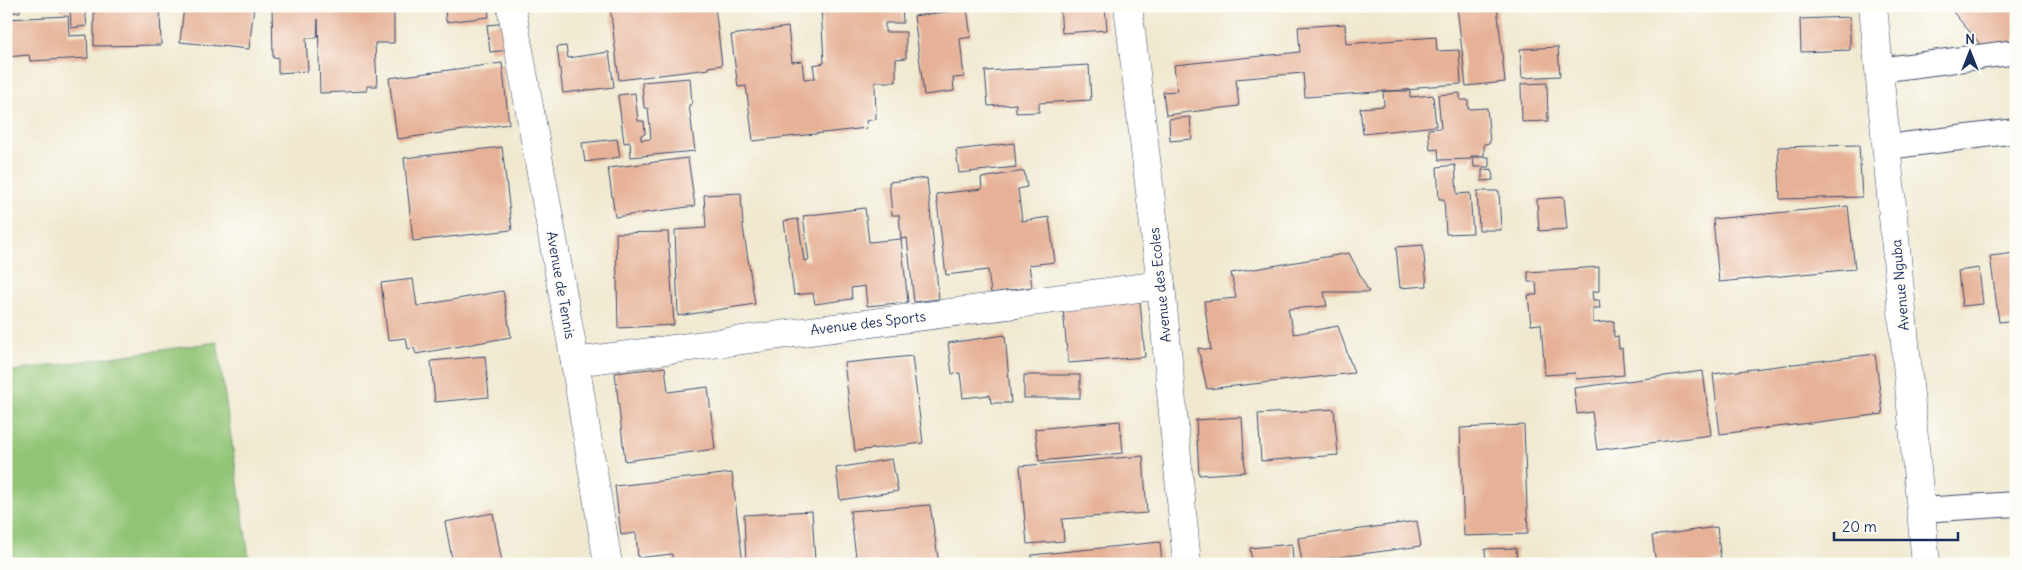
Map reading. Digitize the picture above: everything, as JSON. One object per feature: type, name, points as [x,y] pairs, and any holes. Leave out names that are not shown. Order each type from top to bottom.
[{"type":"street","name":"Avenue de Tennis","points":[[511,6],[575,362],[608,564]]},
{"type":"street","name":"Avenue des Ecoles","points":[[1128,6],[1161,285],[1187,564]]},
{"type":"street","name":"Avenue Nguba","points":[[1873,6],[1926,564]]},
{"type":"street","name":"Avenue des Sports","points":[[575,362],[1161,285]]},
{"type":"lane","points":[[1879,70],[2016,52]]},
{"type":"lane","points":[[1887,147],[2016,132]]},
{"type":"lane","points":[[1921,510],[2016,504]]},
{"type":"green space","points":[[217,342],[250,564],[6,564],[6,372]]},
{"type":"building","points":[[6,6],[20,6],[20,12],[6,13]]},
{"type":"building","points":[[60,6],[88,6],[88,9],[85,9],[87,26],[71,28],[70,10],[60,11]]},
{"type":"building","points":[[94,6],[160,6],[161,45],[94,46]]},
{"type":"building","points":[[184,6],[254,6],[249,49],[180,42]]},
{"type":"building","points":[[272,6],[394,6],[394,43],[375,43],[377,86],[367,86],[367,91],[320,93],[318,19],[317,38],[306,38],[308,71],[278,73],[278,57],[273,58]]},
{"type":"building","points":[[445,6],[488,6],[489,17],[446,22]]},
{"type":"building","points":[[610,6],[715,6],[722,65],[708,67],[709,69],[619,80]]},
{"type":"building","points":[[821,6],[902,6],[903,23],[885,23],[885,32],[906,32],[906,58],[896,59],[896,82],[875,82],[876,119],[866,121],[867,128],[753,141],[746,86],[738,87],[731,35],[788,27],[792,62],[802,61],[804,79],[815,78],[813,65],[824,63]]},
{"type":"building","points":[[907,6],[943,6],[943,7],[908,12]]},
{"type":"building","points":[[1060,6],[1105,6],[1107,30],[1062,33]]},
{"type":"building","points":[[1457,6],[1497,6],[1505,82],[1466,86]]},
{"type":"building","points":[[1948,6],[2016,6],[2016,37],[1996,63]]},
{"type":"building","points":[[967,9],[971,37],[960,39],[964,77],[953,78],[954,91],[924,95],[914,16]]},
{"type":"building","points":[[68,16],[69,36],[87,35],[88,58],[30,61],[29,55],[6,57],[6,19]]},
{"type":"building","points":[[1850,17],[1850,50],[1801,52],[1800,19]]},
{"type":"building","points":[[507,23],[510,50],[490,52],[487,25]]},
{"type":"building","points":[[1345,24],[1346,44],[1436,37],[1437,51],[1459,50],[1461,84],[1305,97],[1303,73],[1236,79],[1239,106],[1166,115],[1163,92],[1177,91],[1174,65],[1300,52],[1298,27]]},
{"type":"building","points":[[566,46],[568,58],[609,52],[614,87],[563,93],[557,47]]},
{"type":"building","points":[[1558,47],[1560,76],[1522,78],[1520,49]]},
{"type":"building","points":[[502,63],[509,124],[397,139],[389,78]]},
{"type":"building","points":[[1089,65],[1091,100],[1039,103],[1039,112],[1016,113],[1016,104],[988,106],[985,71]]},
{"type":"building","points":[[690,78],[692,104],[689,105],[695,151],[631,157],[630,142],[624,143],[618,95],[635,93],[638,121],[644,121],[645,134],[641,135],[641,140],[651,139],[648,108],[644,108],[642,82]]},
{"type":"building","points":[[1547,83],[1548,121],[1522,122],[1521,84]]},
{"type":"building","points":[[1383,91],[1410,91],[1410,97],[1433,95],[1436,126],[1363,134],[1360,108],[1384,106]]},
{"type":"building","points":[[1460,93],[1460,100],[1468,100],[1468,109],[1487,108],[1490,143],[1484,144],[1484,156],[1471,156],[1471,159],[1439,160],[1438,149],[1430,150],[1428,129],[1441,128],[1438,95]]},
{"type":"building","points":[[1190,117],[1192,139],[1170,141],[1169,119]]},
{"type":"building","points":[[617,139],[620,157],[585,162],[582,143]]},
{"type":"building","points":[[1014,143],[1016,167],[959,173],[956,150]]},
{"type":"building","points":[[1859,145],[1862,197],[1780,199],[1778,147]]},
{"type":"building","points":[[502,147],[512,230],[413,241],[404,158]]},
{"type":"building","points":[[1473,157],[1489,157],[1489,167],[1474,167]]},
{"type":"building","points":[[688,158],[695,206],[615,217],[608,168]]},
{"type":"building","points":[[1455,165],[1457,194],[1470,193],[1473,233],[1446,234],[1444,199],[1439,199],[1437,167]]},
{"type":"building","points":[[1492,169],[1493,180],[1482,181],[1482,170]]},
{"type":"building","points":[[1024,171],[1027,187],[1018,189],[1022,221],[1049,217],[1055,262],[1029,265],[1032,287],[991,293],[988,270],[946,275],[936,194],[982,189],[981,178]]},
{"type":"building","points":[[927,178],[939,299],[914,302],[907,238],[901,239],[899,215],[892,215],[889,182]]},
{"type":"building","points":[[1477,191],[1499,191],[1501,230],[1479,230]]},
{"type":"building","points":[[741,193],[743,227],[755,304],[678,316],[675,230],[706,228],[704,195]]},
{"type":"building","points":[[1564,197],[1567,229],[1539,231],[1537,199]]},
{"type":"building","points":[[1848,206],[1855,269],[1719,282],[1713,219]]},
{"type":"building","points":[[865,208],[869,242],[901,239],[908,302],[867,306],[865,286],[851,288],[852,299],[815,304],[813,293],[794,295],[784,221],[798,219],[804,261],[809,260],[803,216]]},
{"type":"building","points":[[668,232],[674,325],[618,328],[616,233]]},
{"type":"building","points":[[1423,245],[1427,286],[1400,288],[1396,247]]},
{"type":"building","points":[[1349,253],[1369,292],[1324,292],[1327,306],[1288,309],[1294,334],[1338,326],[1354,373],[1207,389],[1198,348],[1211,350],[1204,301],[1236,298],[1231,273]]},
{"type":"building","points":[[2016,253],[2016,320],[1999,322],[1990,256]]},
{"type":"building","points":[[1599,267],[1599,291],[1592,292],[1593,300],[1599,300],[1600,308],[1593,308],[1593,323],[1614,321],[1614,337],[1618,336],[1619,349],[1622,348],[1624,375],[1576,379],[1575,373],[1545,375],[1541,324],[1531,325],[1528,295],[1537,295],[1536,282],[1528,282],[1528,272]]},
{"type":"building","points":[[1979,268],[1983,304],[1962,306],[1958,271]]},
{"type":"building","points":[[413,279],[417,306],[503,291],[511,337],[416,354],[414,348],[408,349],[406,338],[388,340],[381,283]]},
{"type":"building","points":[[1140,301],[1145,357],[1068,363],[1063,308]]},
{"type":"building","points":[[1005,335],[1011,403],[991,403],[990,395],[963,398],[960,373],[952,374],[948,343]]},
{"type":"building","points":[[1875,354],[1883,414],[1720,434],[1713,374]]},
{"type":"building","points":[[485,356],[489,397],[435,402],[431,361]]},
{"type":"building","points":[[912,356],[923,443],[855,451],[844,363]]},
{"type":"building","points":[[665,367],[668,392],[708,387],[715,449],[625,461],[615,373]]},
{"type":"building","points":[[1703,371],[1711,435],[1597,450],[1592,412],[1577,414],[1574,388]]},
{"type":"building","points":[[1024,375],[1080,375],[1080,398],[1024,398]]},
{"type":"building","points":[[1334,409],[1338,455],[1261,461],[1258,414]]},
{"type":"building","points":[[1242,417],[1245,472],[1199,475],[1196,420]]},
{"type":"building","points":[[1120,421],[1123,453],[1039,461],[1035,429]]},
{"type":"building","points":[[1524,425],[1528,534],[1464,536],[1460,428]]},
{"type":"building","points":[[1143,456],[1147,513],[1062,519],[1064,541],[1027,544],[1020,466]]},
{"type":"building","points":[[892,459],[898,491],[840,500],[836,468]]},
{"type":"building","points":[[732,473],[743,564],[673,564],[672,554],[638,558],[636,533],[621,535],[615,486]]},
{"type":"building","points":[[930,505],[939,564],[857,564],[850,511]]},
{"type":"building","points":[[812,511],[815,561],[746,564],[744,515]]},
{"type":"building","points":[[493,513],[502,562],[491,564],[453,564],[445,522]]},
{"type":"building","points":[[1417,521],[1421,546],[1302,562],[1298,538]]},
{"type":"building","points":[[1717,527],[1721,561],[1701,564],[1656,564],[1652,536]]},
{"type":"building","points":[[1160,542],[1162,564],[1032,564],[1032,555]]},
{"type":"building","points":[[1292,544],[1293,561],[1252,564],[1250,548]]},
{"type":"building","points":[[1516,548],[1517,564],[1486,564],[1485,549]]}]
